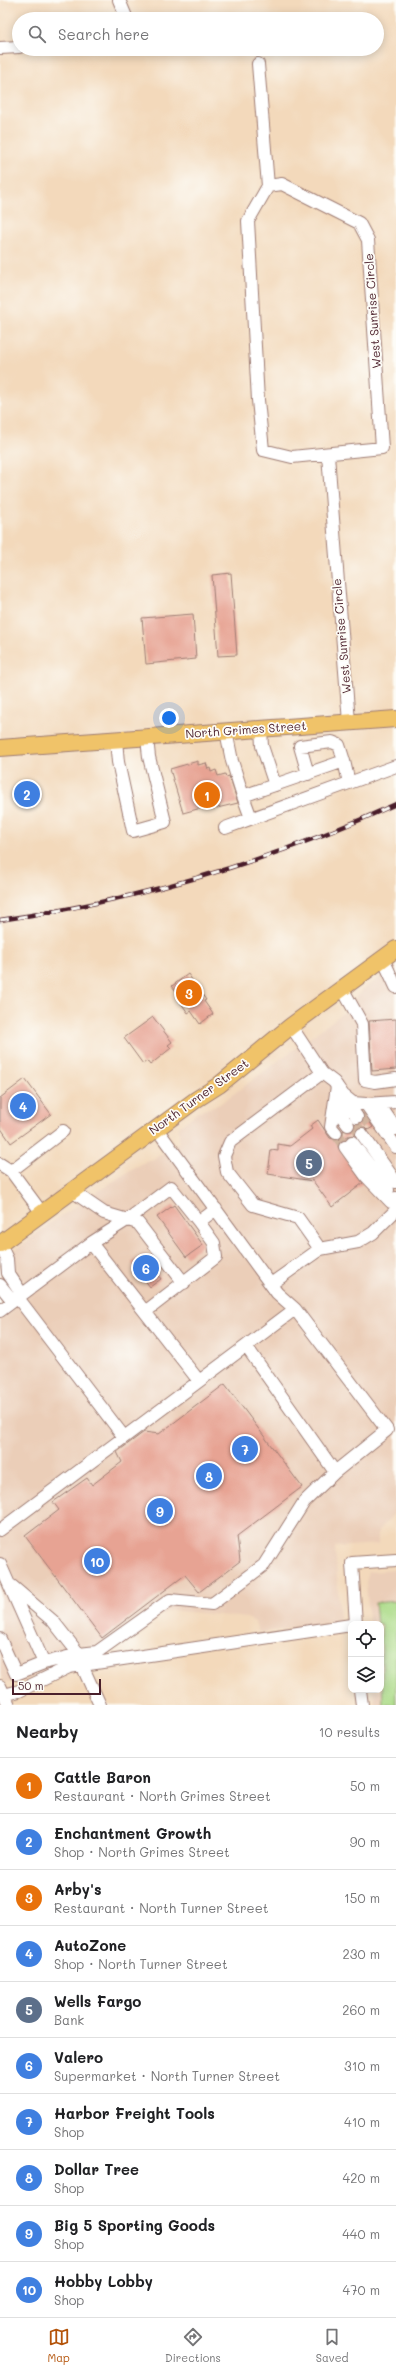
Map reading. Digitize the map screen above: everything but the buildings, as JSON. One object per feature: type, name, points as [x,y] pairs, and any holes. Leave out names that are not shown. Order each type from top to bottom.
[{"type":"main road","name":"North Grimes Street","points":[[0,748],[396,718]]},
{"type":"main road","name":"North Turner Street","points":[[0,1244],[156,1128],[219,1085],[291,1026],[396,949]]},
{"type":"street","points":[[119,0],[124,12]]},
{"type":"street","points":[[0,48],[12,47]]},
{"type":"street","points":[[258,64],[268,186]]},
{"type":"street","name":"West Sunrise Circle","points":[[282,184],[359,223],[368,240],[382,448],[328,455],[292,457],[263,450],[258,400],[248,222],[268,186],[282,184]]},
{"type":"street","name":"West Sunrise Circle","points":[[328,455],[349,722]]},
{"type":"street","points":[[298,726],[300,746],[308,774]]},
{"type":"street","points":[[261,729],[262,746],[275,785]]},
{"type":"street","points":[[226,731],[232,761],[251,818]]},
{"type":"street","points":[[116,740],[118,762],[133,831],[165,822],[148,757],[147,738]]},
{"type":"street","points":[[300,746],[332,742],[338,745],[350,783]]},
{"type":"street","points":[[243,796],[344,761]]},
{"type":"street","points":[[225,828],[396,766]]},
{"type":"street","points":[[383,959],[396,987]]},
{"type":"street","points":[[342,988],[362,1024],[364,1080],[375,1082],[396,1079]]},
{"type":"street","points":[[291,1026],[322,1073],[349,1109],[396,1148]]},
{"type":"street","points":[[320,1249],[298,1218],[253,1205],[227,1172],[224,1165],[224,1156],[230,1142],[322,1073]]},
{"type":"street","points":[[349,1109],[390,1105],[396,1129]]},
{"type":"street","points":[[0,1639],[16,1674],[44,1663],[79,1654],[97,1652],[170,1600],[212,1604],[264,1565],[304,1502],[335,1472],[387,1430],[295,1309],[271,1284],[156,1128]]},
{"type":"street","points":[[11,1171],[63,1131]]},
{"type":"street","points":[[359,1136],[396,1158]]},
{"type":"street","points":[[359,1136],[396,1171]]},
{"type":"street","points":[[359,1136],[396,1182]]},
{"type":"street","points":[[359,1136],[396,1192]]},
{"type":"street","points":[[359,1136],[396,1197]]},
{"type":"street","points":[[0,1164],[11,1171],[42,1213]]},
{"type":"street","points":[[0,1311],[91,1243],[126,1220],[171,1187],[214,1243],[216,1258],[145,1312]]},
{"type":"street","points":[[72,1191],[104,1213],[138,1223],[184,1283]]},
{"type":"street","points":[[199,1222],[216,1209]]},
{"type":"street","points":[[271,1284],[320,1249],[358,1242],[373,1233],[396,1210]]},
{"type":"street","points":[[91,1243],[199,1381]]},
{"type":"street","points":[[0,1244],[7,1259],[8,1273],[18,1298],[124,1437]]},
{"type":"street","points":[[0,1285],[18,1298]]},
{"type":"street","points":[[0,1530],[295,1309]]},
{"type":"street","points":[[246,1346],[335,1472]]},
{"type":"street","points":[[356,1621],[352,1563],[396,1560]]},
{"type":"street","points":[[0,1564],[44,1663]]},
{"type":"street","points":[[9,1584],[53,1620],[79,1654]]},
{"type":"street","points":[[4,1696],[19,1691],[69,1667],[348,1625]]},
{"type":"street","points":[[85,1672],[100,1705]]},
{"type":"street","points":[[360,1693],[362,1705]]},
{"type":"shaded area","points":[[396,965],[396,1511],[378,1532],[378,1544],[335,1547],[340,1621],[259,1633],[255,1622],[247,1618],[171,1610],[156,1616],[101,1658],[60,1665],[24,1682],[4,1682],[0,1674],[0,1262],[45,1227],[109,1184],[143,1163],[154,1159],[179,1142],[179,1127],[198,1112],[220,1104],[343,1013],[361,991]]},
{"type":"shaded area","points":[[396,1570],[396,1705],[375,1705],[374,1693],[384,1693],[384,1621],[369,1621],[366,1582],[369,1572]]},
{"type":"green space","points":[[396,1601],[396,1705],[383,1705],[384,1621],[377,1621],[375,1603]]},
{"type":"tunnel","points":[[363,1113],[373,1126]]},
{"type":"tunnel","points":[[352,1121],[362,1134]]},
{"type":"tunnel","points":[[336,1133],[345,1147]]},
{"type":"railway","points":[[0,920],[102,902],[202,876],[301,844],[396,804]]},
{"type":"place","name":"Enchantment Growth","points":[[27,794]]},
{"type":"place","name":"Cattle Baron","points":[[207,795]]},
{"type":"place","name":"Arby's","points":[[189,993]]},
{"type":"place","name":"AutoZone","points":[[23,1106]]},
{"type":"place","name":"Wells Fargo","points":[[309,1163]]},
{"type":"place","name":"Valero","points":[[146,1268]]},
{"type":"place","name":"Harbor Freight Tools","points":[[245,1449]]},
{"type":"place","name":"Dollar Tree","points":[[209,1476]]},
{"type":"place","name":"Big 5 Sporting Goods","points":[[160,1511]]},
{"type":"place","name":"Hobby Lobby","points":[[97,1561]]}]
